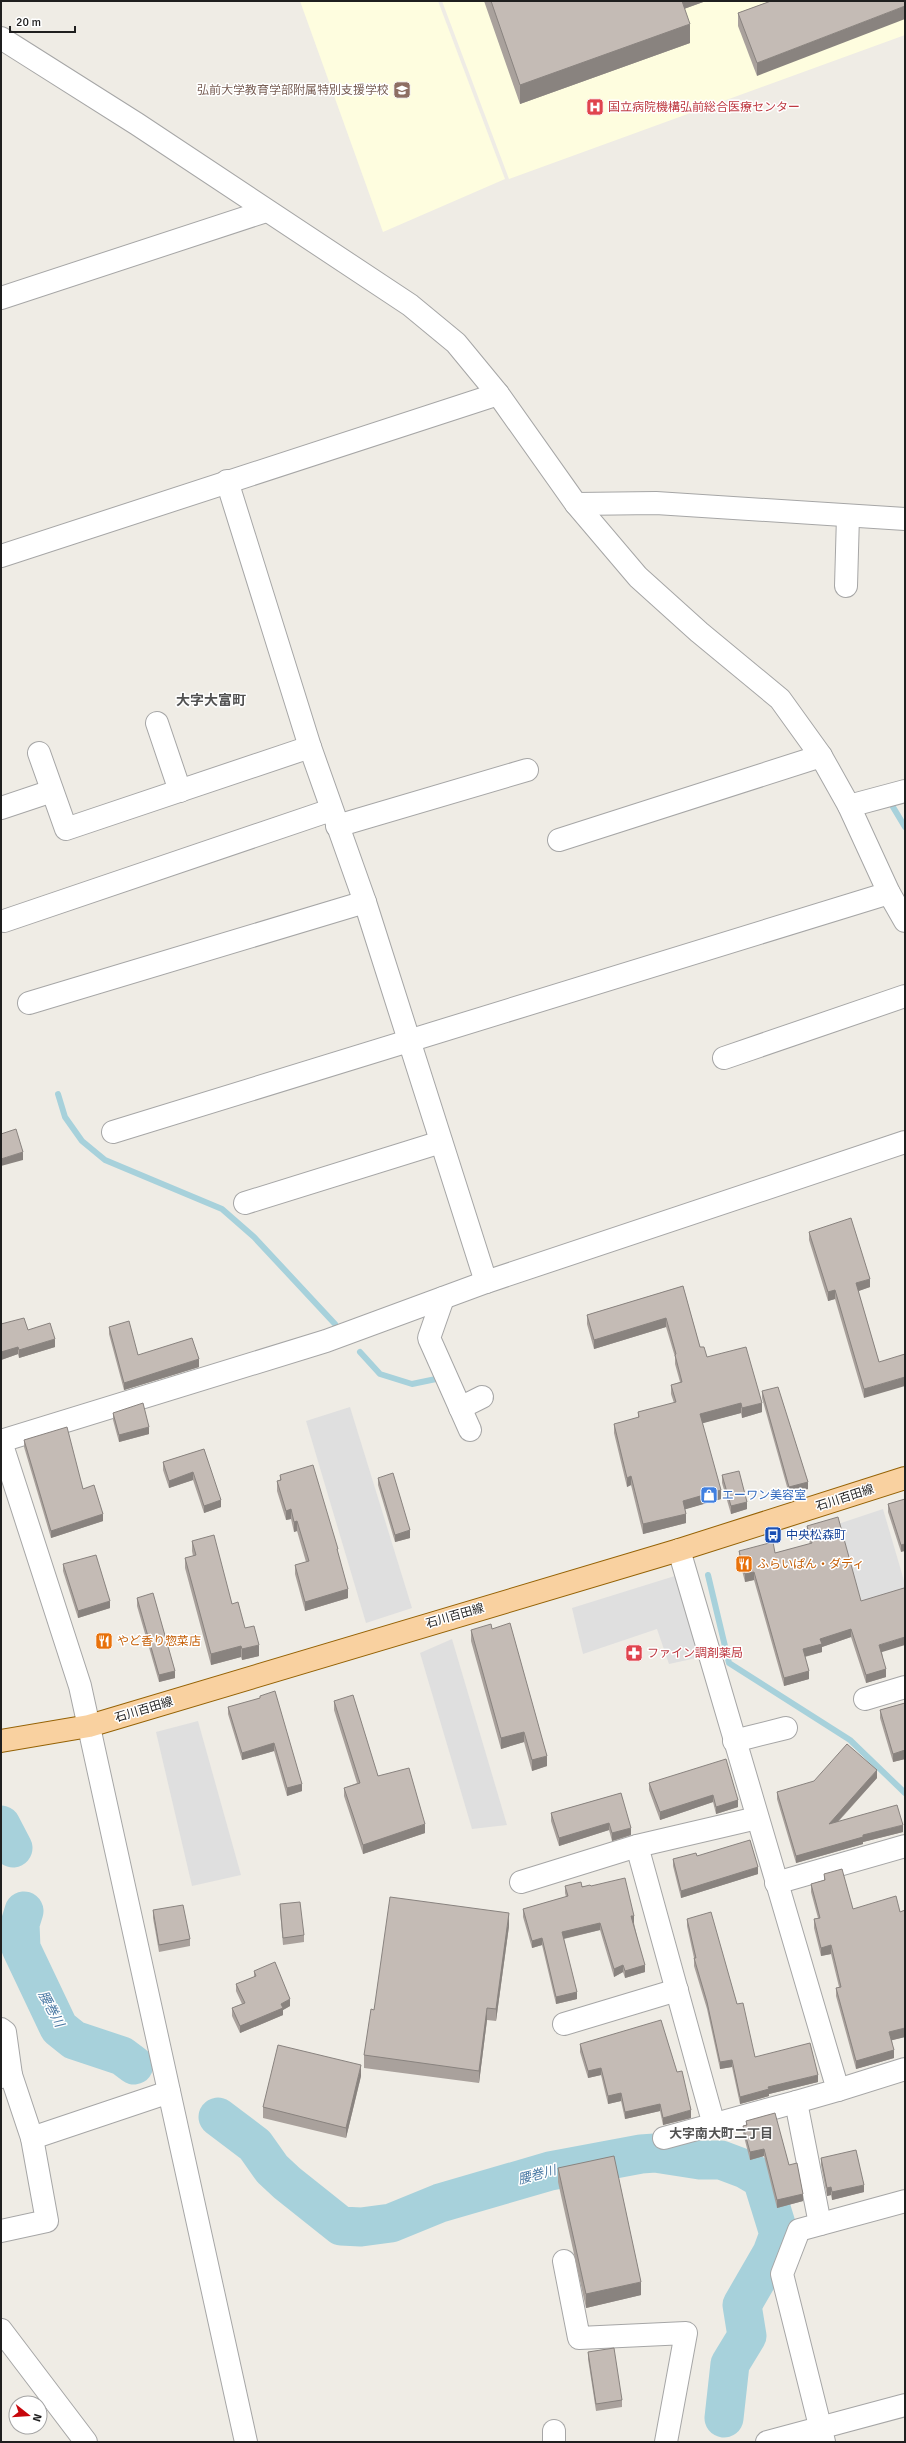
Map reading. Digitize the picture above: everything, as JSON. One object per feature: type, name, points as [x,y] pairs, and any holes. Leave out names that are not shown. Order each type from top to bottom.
[{"type":"main road","name":"石川百田線","points":[[1,1741],[89,1726],[679,1550],[905,1478]]},
{"type":"street","points":[[1,38],[137,124],[266,211],[410,305],[456,343],[498,394],[576,504],[638,577],[699,632],[780,699],[821,756],[849,806],[889,893],[905,921]]},
{"type":"street","points":[[1,298],[266,211]]},
{"type":"street","points":[[1,556],[227,481],[498,394]]},
{"type":"street","points":[[227,481],[310,748],[364,902],[486,1282]]},
{"type":"street","points":[[576,504],[656,502],[905,519]]},
{"type":"street","points":[[846,586],[848,516]]},
{"type":"street","points":[[157,723],[180,791]]},
{"type":"street","points":[[39,753],[66,828],[310,748]]},
{"type":"street","points":[[559,840],[821,756]]},
{"type":"street","points":[[4,921],[334,818],[527,770]]},
{"type":"street","points":[[1,808],[52,790]]},
{"type":"street","points":[[849,806],[905,791]]},
{"type":"street","points":[[114,1132],[889,893]]},
{"type":"street","points":[[29,1003],[364,902]]},
{"type":"street","points":[[724,1058],[905,996]]},
{"type":"street","points":[[245,1203],[441,1142]]},
{"type":"street","points":[[246,2442],[80,1686],[1,1442],[326,1341],[486,1282],[905,1142]]},
{"type":"street","points":[[443,1298],[429,1338],[470,1430]]},
{"type":"street","points":[[460,1408],[482,1397]]},
{"type":"street","points":[[679,1550],[838,2090]]},
{"type":"street","points":[[865,1700],[905,1687]]},
{"type":"street","points":[[734,1741],[786,1728]]},
{"type":"street","points":[[521,1882],[637,1846],[757,1818]]},
{"type":"street","points":[[637,1846],[714,2125]]},
{"type":"street","points":[[776,1883],[904,1849]]},
{"type":"street","points":[[564,2024],[677,1990]]},
{"type":"street","points":[[1,2029],[5,2032],[6,2076],[32,2138],[47,2221],[1,2231]]},
{"type":"street","points":[[664,2138],[838,2090],[905,2069]]},
{"type":"street","points":[[32,2138],[169,2092]]},
{"type":"street","points":[[796,2102],[820,2224]]},
{"type":"street","points":[[822,2434],[782,2274],[799,2230],[905,2201]]},
{"type":"street","points":[[564,2261],[579,2338],[686,2333],[666,2442]]},
{"type":"street","points":[[1,2330],[86,2442]]},
{"type":"street","points":[[767,2442],[822,2434],[905,2405]]},
{"type":"shaded area","name":"弘前大学教育学部附属特別支援学校","points":[[300,1],[438,1],[505,179],[383,232]]},
{"type":"shaded area","name":"国立病院機構弘前総合医療センター","points":[[442,1],[905,1],[905,35],[509,179]]},
{"type":"shaded area","points":[[350,1407],[412,1608],[366,1623],[306,1421]]},
{"type":"shaded area","points":[[883,1509],[905,1584],[905,1594],[863,1607],[838,1524]]},
{"type":"shaded area","points":[[678,1575],[701,1657],[669,1664],[657,1629],[583,1654],[572,1608]]},
{"type":"shaded area","points":[[452,1639],[507,1825],[472,1829],[420,1653]]},
{"type":"shaded area","points":[[198,1721],[241,1875],[192,1886],[156,1732]]},
{"type":"building","points":[[491,1],[682,1],[690,24],[520,85]]},
{"type":"building","points":[[771,1],[905,1],[905,6],[757,63],[738,13]]},
{"type":"building","points":[[16,1129],[23,1152],[1,1159],[1,1134]]},
{"type":"building","points":[[851,1218],[870,1279],[856,1283],[879,1362],[905,1354],[905,1377],[864,1389],[835,1290],[828,1292],[809,1232]]},
{"type":"building","points":[[683,1286],[700,1347],[704,1347],[707,1357],[746,1347],[762,1403],[742,1408],[741,1403],[700,1414],[721,1490],[683,1501],[686,1514],[643,1524],[631,1476],[627,1478],[614,1424],[639,1417],[638,1412],[676,1402],[671,1385],[682,1382],[676,1354],[666,1318],[594,1340],[587,1315]]},
{"type":"building","points":[[24,1318],[28,1330],[50,1323],[55,1339],[19,1350],[18,1347],[1,1352],[1,1324]]},
{"type":"building","points":[[129,1321],[138,1355],[192,1338],[199,1359],[124,1383],[109,1327]]},
{"type":"building","points":[[778,1387],[808,1482],[789,1487],[762,1391]]},
{"type":"building","points":[[143,1403],[149,1427],[119,1435],[113,1413]]},
{"type":"building","points":[[67,1427],[83,1489],[94,1485],[103,1514],[51,1531],[24,1440]]},
{"type":"building","points":[[204,1449],[221,1500],[204,1506],[193,1472],[169,1481],[163,1462]]},
{"type":"building","points":[[313,1465],[338,1549],[348,1589],[305,1602],[295,1565],[309,1561],[297,1521],[294,1522],[291,1509],[286,1511],[277,1481],[281,1480],[280,1475]]},
{"type":"building","points":[[739,1471],[747,1502],[731,1506],[722,1475]]},
{"type":"building","points":[[393,1473],[410,1530],[395,1535],[378,1478]]},
{"type":"building","points":[[905,1499],[905,1544],[901,1545],[888,1504]]},
{"type":"building","points":[[838,1517],[861,1601],[904,1588],[905,1637],[879,1645],[886,1669],[866,1675],[851,1629],[820,1639],[822,1644],[803,1649],[809,1671],[784,1678],[754,1572],[745,1574],[739,1551],[773,1542],[775,1553],[812,1543],[807,1526]]},
{"type":"building","points":[[214,1535],[232,1604],[238,1602],[245,1628],[254,1626],[259,1645],[242,1649],[241,1646],[211,1654],[185,1558],[196,1555],[192,1541]]},
{"type":"building","points":[[96,1555],[110,1601],[78,1611],[63,1564]]},
{"type":"building","points":[[153,1593],[175,1671],[159,1675],[137,1598]]},
{"type":"building","points":[[510,1623],[547,1756],[532,1760],[524,1732],[501,1738],[471,1630],[491,1624],[492,1629]]},
{"type":"building","points":[[275,1691],[302,1784],[287,1788],[274,1743],[242,1753],[228,1707],[260,1698],[260,1696]]},
{"type":"building","points":[[353,1695],[378,1776],[409,1768],[425,1824],[363,1845],[344,1788],[360,1783],[334,1701]]},
{"type":"building","points":[[905,1703],[905,1750],[893,1754],[880,1710]]},
{"type":"building","points":[[847,1744],[877,1770],[829,1824],[897,1805],[903,1825],[863,1835],[863,1837],[796,1856],[777,1792],[814,1781]]},
{"type":"building","points":[[726,1759],[738,1800],[716,1807],[713,1795],[660,1812],[649,1783]]},
{"type":"building","points":[[621,1793],[631,1828],[612,1833],[609,1823],[559,1838],[551,1813]]},
{"type":"building","points":[[750,1840],[758,1867],[681,1891],[673,1859],[696,1853],[697,1856]]},
{"type":"building","points":[[842,1869],[853,1909],[896,1896],[900,1912],[905,1910],[905,2028],[889,2032],[894,2050],[856,2061],[836,1988],[841,1987],[831,1945],[821,1948],[814,1919],[820,1918],[811,1884],[825,1880],[824,1874]]},
{"type":"building","points":[[625,1878],[634,1916],[631,1916],[645,1965],[625,1971],[623,1965],[614,1969],[600,1923],[562,1932],[577,1992],[556,1997],[542,1938],[532,1941],[523,1909],[568,1896],[565,1886],[581,1882],[582,1887],[591,1886]]},
{"type":"building","points":[[390,1897],[509,1913],[496,2009],[487,2008],[479,2071],[364,2055],[371,2009],[374,2010]]},
{"type":"building","points":[[300,1902],[304,1935],[283,1938],[280,1904]]},
{"type":"building","points":[[183,1905],[190,1939],[159,1945],[153,1910]]},
{"type":"building","points":[[711,1912],[737,2004],[743,2003],[755,2057],[810,2043],[818,2075],[768,2087],[769,2089],[740,2097],[732,2060],[720,2062],[707,2002],[694,1958],[696,1958],[687,1919]]},
{"type":"building","points":[[275,1962],[290,1999],[281,2004],[283,2008],[240,2026],[232,2008],[245,2003],[236,1984],[256,1976],[254,1971]]},
{"type":"building","points":[[661,2020],[677,2072],[682,2071],[691,2110],[663,2118],[660,2104],[625,2112],[621,2093],[608,2096],[601,2068],[588,2071],[580,2044]]},
{"type":"building","points":[[278,2045],[361,2065],[346,2128],[263,2107]]},
{"type":"building","points":[[775,2113],[789,2165],[797,2163],[803,2194],[777,2200],[764,2149],[750,2152],[743,2126],[747,2125],[746,2121]]},
{"type":"building","points":[[856,2150],[864,2185],[832,2192],[831,2187],[827,2188],[821,2158]]},
{"type":"building","points":[[614,2156],[641,2282],[586,2294],[558,2168]]},
{"type":"building","points":[[614,2348],[622,2400],[596,2404],[588,2352]]},
{"type":"waterway","points":[[893,807],[905,827]]},
{"type":"waterway","points":[[58,1094],[65,1117],[82,1141],[105,1160],[222,1209],[254,1237],[335,1324]]},
{"type":"waterway","points":[[360,1352],[380,1374],[412,1384],[436,1379]]},
{"type":"waterway","points":[[708,1575],[729,1663],[850,1740],[905,1793]]},
{"type":"waterway","name":"腰巻川","points":[[1,1825],[13,1848]]},
{"type":"waterway","name":"腰巻川","points":[[24,1911],[20,1924],[21,1948],[59,2028],[74,2040],[122,2056],[134,2065]]},
{"type":"waterway","points":[[1,1928],[10,1929],[19,1935]]},
{"type":"waterway","name":"腰巻川","points":[[218,2117],[255,2145],[272,2169],[287,2183],[341,2226],[361,2227],[391,2223],[440,2203],[550,2171],[641,2154],[655,2153],[700,2160],[721,2160],[745,2169],[762,2179],[779,2234],[772,2253],[742,2305],[747,2336],[730,2364],[724,2418]]},
{"type":"place","name":"弘前大学教育学部附属特別支援学校","points":[[402,90]]},
{"type":"place","name":"国立病院機構弘前総合医療センター","points":[[595,107]]},
{"type":"place","name":"エーワン美容室","points":[[709,1495]]},
{"type":"place","name":"中央松森町","points":[[773,1535]]},
{"type":"place","name":"ふらいぱん・ダディ","points":[[744,1564]]},
{"type":"place","name":"やど香り惣菜店","points":[[104,1641]]},
{"type":"place","name":"ファイン調剤薬局","points":[[634,1653]]},
{"type":"district","name":"大字大富町","points":[[211,700]]},
{"type":"district","name":"大字南大町二丁目","points":[[721,2134]]}]
